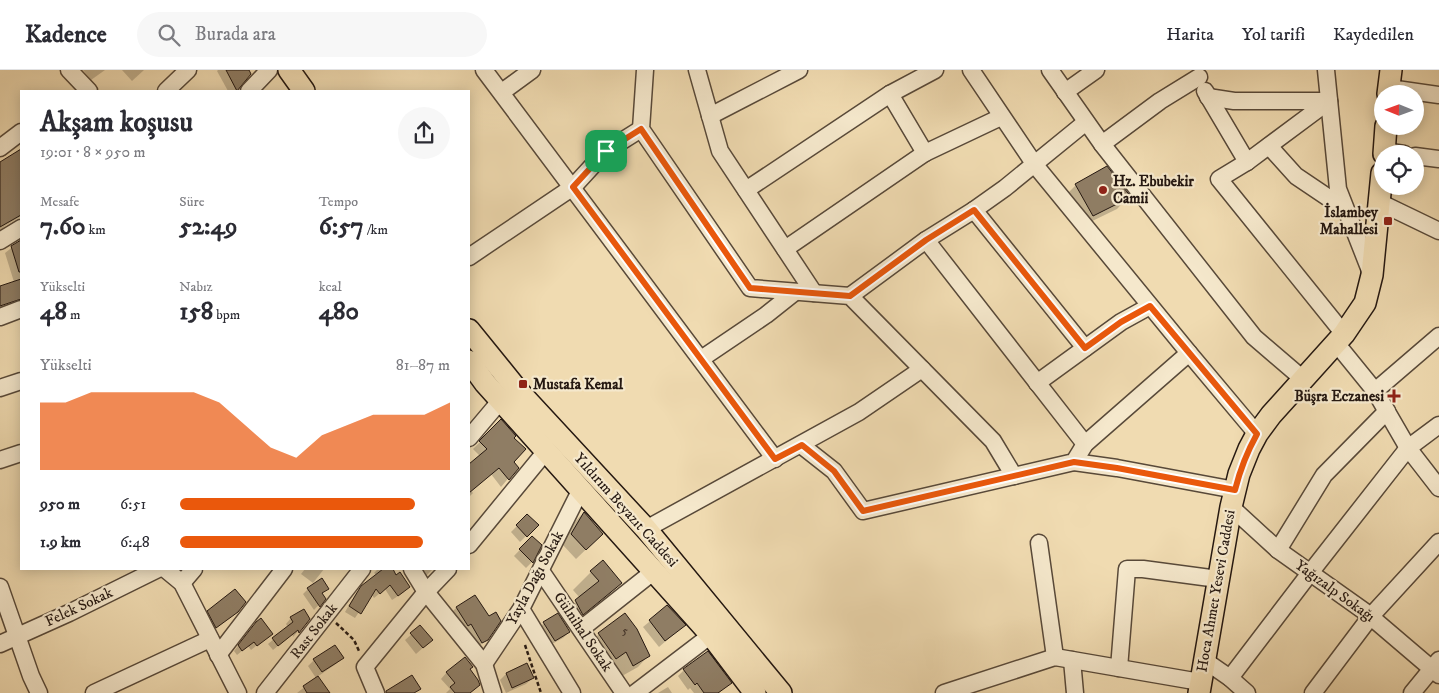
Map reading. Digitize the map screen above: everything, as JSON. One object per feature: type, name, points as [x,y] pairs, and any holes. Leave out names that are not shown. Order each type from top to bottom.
[{"type":"main road","points":[[270,70],[285,90]]},
{"type":"main road","points":[[289,70],[303,90]]},
{"type":"main road","name":"Hoca Ahmet Yesevi Caddesi","points":[[1199,688],[1239,474],[1257,434],[1340,338],[1365,303],[1372,275],[1381,195]]},
{"type":"main road","name":"Yıldırım Beyazıt Caddesi","points":[[470,331],[520,393],[646,530],[781,693]]},
{"type":"main road","points":[[470,362],[485,382],[711,635],[755,693]]},
{"type":"street","points":[[69,70],[84,89]]},
{"type":"street","points":[[167,90],[188,70]]},
{"type":"street","points":[[250,90],[270,70]]},
{"type":"street","points":[[484,70],[775,459]]},
{"type":"street","points":[[502,92],[532,70]]},
{"type":"street","points":[[645,70],[641,129],[750,288],[850,296],[926,240],[974,210],[1035,164],[1086,122]]},
{"type":"street","points":[[698,70],[720,151],[814,294]]},
{"type":"street","points":[[710,116],[799,70]]},
{"type":"street","points":[[746,190],[890,94],[935,70]]},
{"type":"street","points":[[971,70],[1001,117],[1035,164],[1257,434]]},
{"type":"street","points":[[1050,70],[1102,144],[1254,337],[1303,379]]},
{"type":"street","points":[[1065,92],[1096,70]]},
{"type":"street","points":[[1326,70],[1338,189],[1372,275]]},
{"type":"street","points":[[1102,144],[1197,74],[1247,162]]},
{"type":"street","points":[[1389,84],[1439,95]]},
{"type":"street","points":[[890,94],[924,153]]},
{"type":"street","points":[[1208,96],[1234,101],[1329,101]]},
{"type":"street","points":[[1329,101],[1247,162],[1219,179],[1340,338],[1375,391],[1408,448],[1439,488]]},
{"type":"street","points":[[785,249],[924,153],[1001,117]]},
{"type":"street","points":[[470,256],[573,187],[606,151],[641,129]]},
{"type":"street","points":[[0,148],[20,133]]},
{"type":"street","points":[[1269,146],[1296,176],[1345,209]]},
{"type":"street","points":[[1424,157],[1439,159]]},
{"type":"street","points":[[1380,203],[1439,231]]},
{"type":"street","points":[[974,210],[1085,348]]},
{"type":"street","points":[[0,241],[20,229]]},
{"type":"street","points":[[926,240],[1085,444]]},
{"type":"street","points":[[701,359],[766,315],[795,292]]},
{"type":"street","points":[[850,296],[993,441],[1014,476]]},
{"type":"street","points":[[1037,383],[1121,322],[1150,306]]},
{"type":"street","points":[[0,317],[20,310]]},
{"type":"street","points":[[1375,391],[1439,336]]},
{"type":"street","points":[[1074,462],[1085,444],[1189,353]]},
{"type":"street","points":[[646,530],[859,412],[922,369]]},
{"type":"street","points":[[0,388],[20,381]]},
{"type":"street","points":[[470,437],[501,400]]},
{"type":"street","points":[[1278,550],[1324,475],[1387,411]]},
{"type":"street","points":[[1230,678],[1408,448],[1439,425]]},
{"type":"street","points":[[802,445],[834,471],[863,511],[1074,462],[1117,468],[1233,498]]},
{"type":"street","points":[[470,544],[546,451]]},
{"type":"street","points":[[0,460],[20,453]]},
{"type":"street","name":"Yayla Dağı Sokak","points":[[484,664],[518,614],[581,489]]},
{"type":"street","name":"Yağızalp Sokağı","points":[[1233,498],[1278,550],[1371,616],[1436,668]]},
{"type":"street","points":[[1312,693],[1371,616],[1439,542]]},
{"type":"street","points":[[1039,543],[1055,657]]},
{"type":"street","points":[[1119,668],[1127,569],[1142,569],[1218,579]]},
{"type":"street","name":"Felek Sokak","points":[[0,644],[69,613],[156,570]]},
{"type":"street","points":[[166,570],[182,583],[238,693]]},
{"type":"street","points":[[182,583],[193,570]]},
{"type":"street","points":[[218,655],[283,570]]},
{"type":"street","name":"Rast Sokak","points":[[265,693],[361,570]]},
{"type":"street","points":[[413,570],[426,592],[484,664],[493,693]]},
{"type":"street","points":[[376,693],[365,667],[426,592],[447,570]]},
{"type":"street","name":"Gülnihal Sokak","points":[[541,571],[624,693]]},
{"type":"street","points":[[581,629],[654,572]]},
{"type":"street","points":[[0,588],[16,636],[39,693]]},
{"type":"street","points":[[518,614],[572,693]]},
{"type":"street","points":[[635,693],[711,635]]},
{"type":"street","points":[[94,693],[210,638]]},
{"type":"street","points":[[944,693],[981,687],[1055,657],[1119,668],[1199,688]]},
{"type":"street","points":[[1072,660],[1075,693]]},
{"type":"street","points":[[1204,660],[1230,678],[1247,693]]},
{"type":"street","points":[[1412,693],[1436,668]]},
{"type":"path","points":[[327,614],[354,640],[365,667]]},
{"type":"path","points":[[518,614],[541,693]]},
{"type":"building","points":[[226,70],[249,70],[251,74],[236,90]]},
{"type":"building","points":[[20,150],[20,216],[0,227],[0,162]]},
{"type":"building","name":"Hz. Ebubekir Camii","points":[[1107,166],[1131,197],[1093,216],[1075,184]]},
{"type":"building","points":[[20,241],[20,272],[19,272],[11,246]]},
{"type":"building","points":[[20,279],[20,299],[0,306],[0,286]]},
{"type":"building","points":[[501,419],[516,436],[514,438],[526,449],[514,462],[519,468],[509,480],[499,468],[470,492],[470,463],[487,449],[479,441]]},
{"type":"building","points":[[584,512],[603,534],[586,550],[571,534]]},
{"type":"building","points":[[527,514],[539,525],[527,537],[516,525]]},
{"type":"building","points":[[532,536],[542,545],[533,563],[519,549]]},
{"type":"building","points":[[603,560],[622,583],[583,615],[575,600],[599,581],[590,571]]},
{"type":"building","points":[[382,570],[394,570],[396,575],[400,572],[410,587],[398,596],[390,585],[380,594],[376,589],[361,614],[349,606],[361,586]]},
{"type":"building","points":[[322,578],[329,589],[322,593],[326,599],[320,607],[307,588]]},
{"type":"building","points":[[235,589],[246,602],[238,612],[216,628],[207,611]]},
{"type":"building","points":[[475,595],[489,616],[496,612],[501,621],[488,640],[482,643],[471,624],[468,626],[456,607]]},
{"type":"building","points":[[667,605],[686,625],[665,641],[649,620]]},
{"type":"building","points":[[304,609],[310,619],[299,633],[298,630],[278,646],[272,638],[293,622],[290,617]]},
{"type":"building","points":[[558,613],[570,632],[555,641],[543,622]]},
{"type":"building","points":[[625,613],[637,629],[650,656],[633,666],[626,652],[616,659],[598,633]]},
{"type":"building","points":[[261,618],[273,634],[257,646],[254,642],[242,651],[238,645]]},
{"type":"building","points":[[420,625],[433,640],[423,648],[410,633]]},
{"type":"building","points":[[335,645],[344,658],[322,672],[313,659]]},
{"type":"building","points":[[708,651],[732,683],[718,693],[704,693],[697,683],[695,685],[683,669]]},
{"type":"building","points":[[465,657],[473,667],[470,669],[480,685],[470,693],[455,693],[450,687],[455,683],[446,672]]},
{"type":"building","points":[[527,663],[534,678],[512,688],[506,673]]},
{"type":"building","points":[[412,675],[421,689],[414,693],[386,693],[386,691]]},
{"type":"building","points":[[318,676],[330,693],[307,693],[303,686]]},
{"type":"place","name":"Hz. Ebubekir Camii","points":[[1103,190]]},
{"type":"place","name":"İslambey Mahallesi","points":[[1388,221]]},
{"type":"place","name":"Mustafa Kemal","points":[[523,384]]},
{"type":"place","name":"Büşra Eczanesi","points":[[1394,396]]},
{"type":"route","points":[[641,129],[750,288],[850,296],[926,240],[974,210],[1085,348],[1121,322],[1150,306],[1257,434],[1239,474],[1235,490],[1074,462],[863,511],[834,471],[802,445],[775,459],[573,187],[606,151],[641,129]]}]
